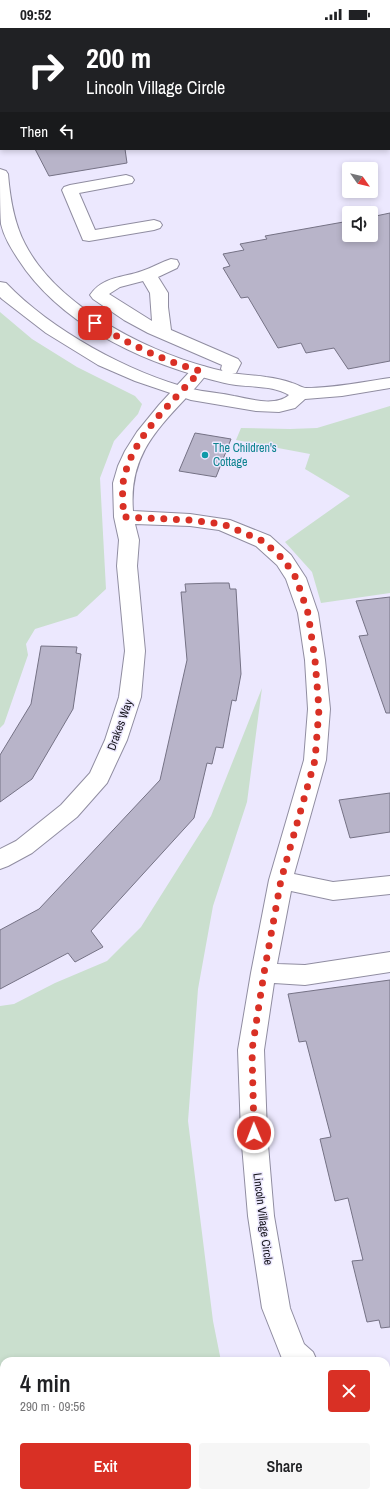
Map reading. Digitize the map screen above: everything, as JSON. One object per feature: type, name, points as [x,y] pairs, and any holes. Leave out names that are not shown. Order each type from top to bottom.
[{"type":"street","points":[[0,174],[3,208],[9,226],[18,245],[34,269],[53,290],[86,317],[124,340],[163,359],[227,378],[284,385],[300,394]]},
{"type":"street","points":[[126,180],[70,190],[89,236],[154,225]]},
{"type":"street","points":[[171,264],[148,275],[112,284],[102,290],[99,295],[130,316],[163,333],[232,363],[230,369]]},
{"type":"street","points":[[148,275],[159,293],[159,307],[163,333]]},
{"type":"street","points":[[2,291],[48,327],[87,353],[130,374],[181,392],[240,403],[279,406],[287,404],[300,394],[342,391],[390,383]]},
{"type":"street","points":[[124,517],[123,484],[131,458],[148,430],[200,371]]},
{"type":"street","name":"Drakes Way","points":[[0,860],[24,847],[69,811],[99,777],[116,740],[130,697],[134,652],[132,607],[127,566],[128,540],[124,517]]},
{"type":"street","name":"Lincoln Village Circle","points":[[124,517],[190,520],[223,524],[263,541],[284,560],[296,578],[308,613],[315,660],[319,709],[315,760],[281,880],[252,1050],[254,1133],[261,1216],[276,1308],[297,1357]]},
{"type":"street","points":[[281,880],[333,891],[390,885]]},
{"type":"street","points":[[264,973],[305,975],[390,962]]},
{"type":"green space","points":[[0,312],[32,339],[77,367],[135,396],[142,404],[138,414],[114,441],[100,478],[106,589],[77,616],[35,629],[26,644],[28,655],[4,724],[0,728]]},
{"type":"green space","points":[[390,406],[390,593],[321,603],[312,572],[285,542],[350,496],[305,469],[310,454],[236,440],[241,428],[317,428]]},
{"type":"green space","points":[[262,688],[247,802],[213,906],[198,989],[188,1121],[213,1321],[220,1357],[0,1357],[0,1006],[14,1004],[55,983],[107,961],[141,927],[211,816]]},
{"type":"building","points":[[36,150],[125,150],[127,163],[49,176]]},
{"type":"building","points":[[390,213],[390,361],[348,369],[334,348],[306,353],[301,343],[278,348],[248,297],[241,298],[223,268],[230,266],[223,254],[244,250],[240,244],[267,239],[265,236],[342,222],[342,242],[378,242],[378,216]]},
{"type":"building","name":"The Children's Cottage","points":[[195,433],[231,439],[216,477],[179,471]]},
{"type":"building","points":[[229,583],[230,589],[236,589],[241,674],[236,701],[232,700],[223,748],[216,747],[212,764],[207,763],[194,818],[91,931],[103,947],[75,962],[68,953],[0,989],[0,930],[39,909],[160,780],[187,660],[181,592],[186,592],[185,584]]},
{"type":"building","points":[[390,597],[390,713],[386,713],[359,636],[368,635],[356,601]]},
{"type":"building","points":[[41,646],[77,647],[76,653],[81,654],[73,709],[32,779],[0,802],[0,755],[31,704]]},
{"type":"building","points":[[390,793],[390,832],[350,838],[339,800]]},
{"type":"building","points":[[390,980],[390,1327],[381,1328],[379,1320],[367,1322],[352,1261],[363,1260],[348,1198],[335,1201],[320,1139],[331,1137],[306,1041],[299,1042],[288,994]]},
{"type":"place","name":"The Children's Cottage","points":[[205,455]]},
{"type":"route","points":[[95,323],[144,351],[200,371],[158,417],[138,444],[126,471],[123,484],[124,517],[190,520],[223,524],[263,541],[284,560],[296,578],[308,613],[315,660],[319,709],[315,760],[281,880],[264,973],[252,1050],[254,1133]]}]
